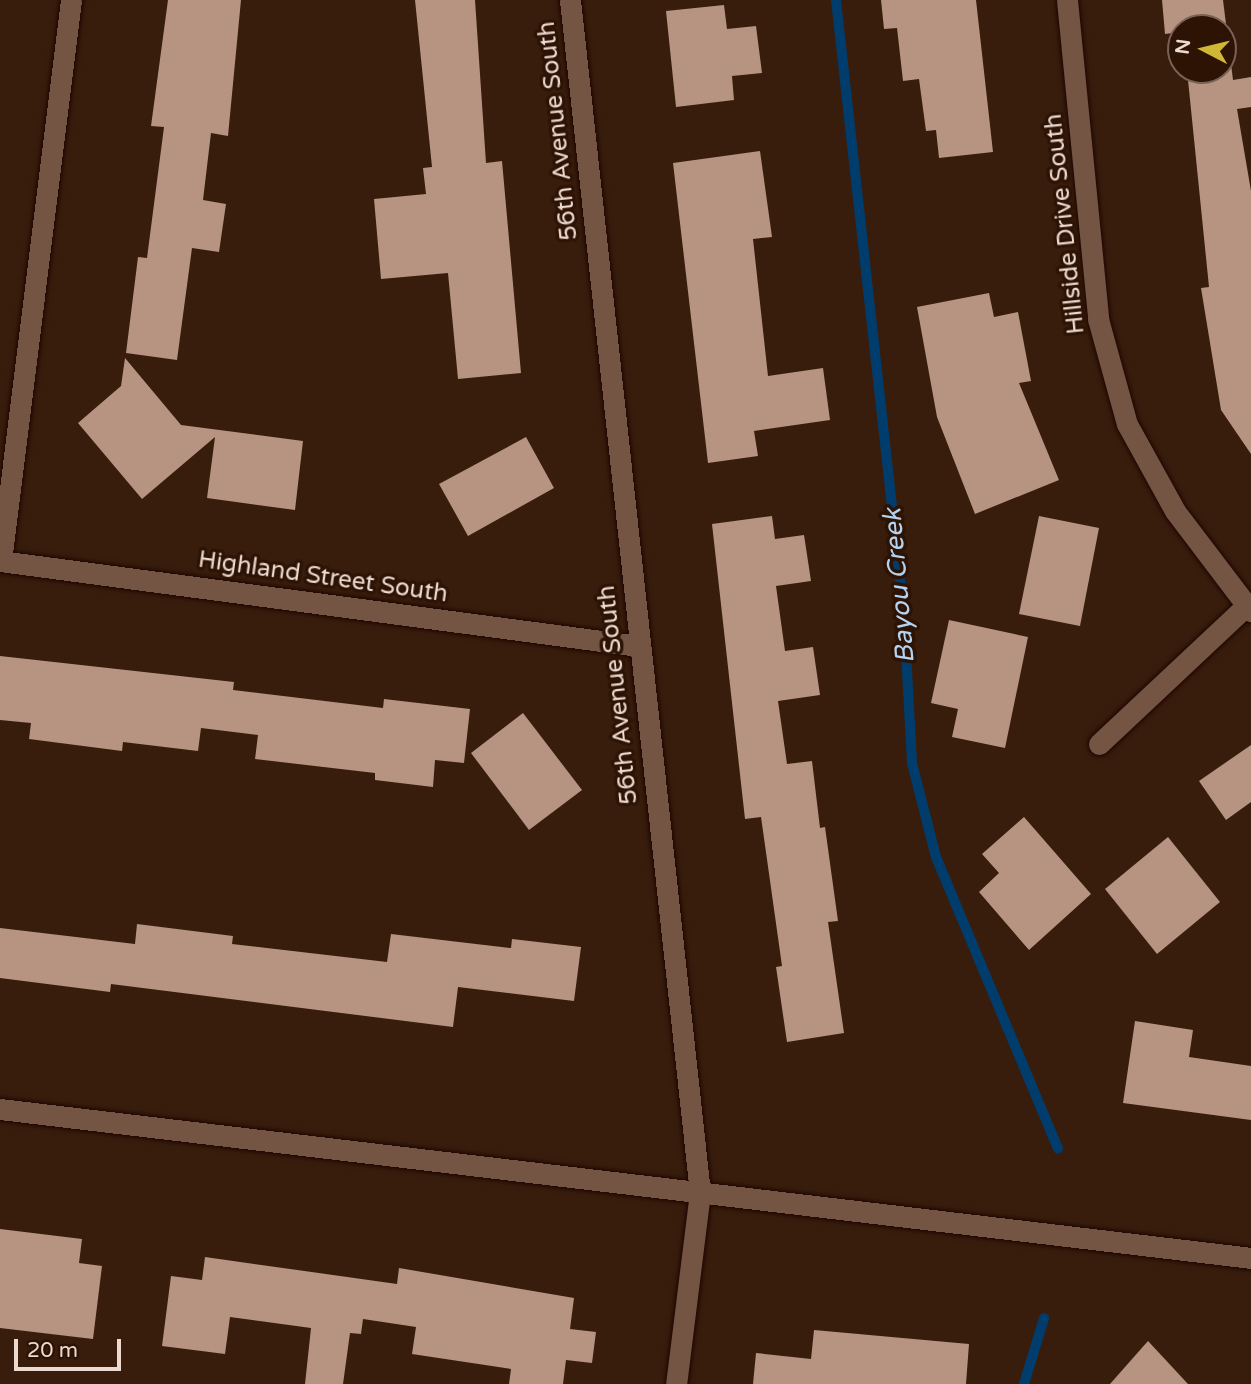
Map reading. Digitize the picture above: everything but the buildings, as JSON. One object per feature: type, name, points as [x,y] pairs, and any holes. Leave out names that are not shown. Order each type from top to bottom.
[{"type":"street","points":[[1,561],[71,0]]},
{"type":"street","name":"56th Avenue South","points":[[570,0],[701,1192],[676,1384]]},
{"type":"street","name":"Hillside Drive South","points":[[1067,0],[1098,319],[1127,424],[1175,511],[1248,609]]},
{"type":"street","name":"Highland Street South","points":[[1,561],[639,646]]},
{"type":"street","points":[[1098,744],[1248,609]]},
{"type":"street","points":[[0,1109],[1251,1258]]},
{"type":"waterway","name":"Bayou Creek","points":[[836,0],[904,615],[912,763],[936,857],[1058,1148]]},
{"type":"waterway","name":"Bayou Creek","points":[[1024,1384],[1044,1318]]}]
